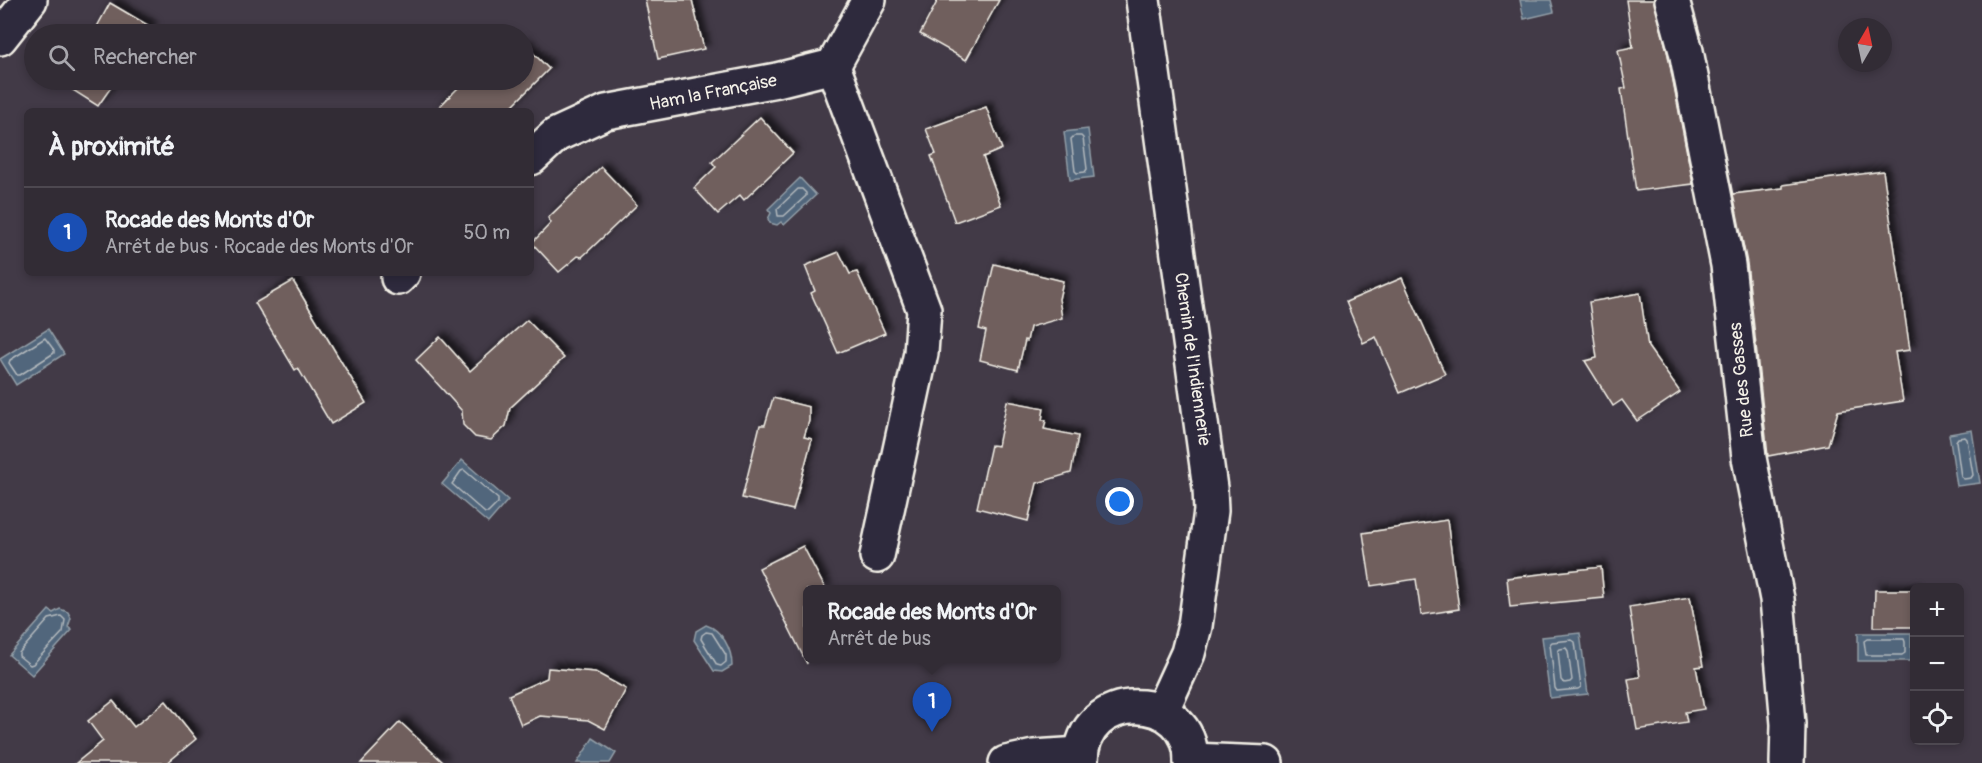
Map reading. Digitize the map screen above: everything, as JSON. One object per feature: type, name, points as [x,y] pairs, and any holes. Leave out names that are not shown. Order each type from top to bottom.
[{"type":"street","points":[[0,38],[30,0]]},
{"type":"street","points":[[869,0],[833,66],[924,310],[921,353],[877,556]]},
{"type":"street","name":"Chemin de l'Indiennerie","points":[[1143,0],[1210,488],[1211,511],[1195,626],[1188,653],[1161,712]]},
{"type":"street","name":"Rue des Gasses","points":[[1672,0],[1686,51],[1728,265],[1749,458],[1777,599],[1788,724],[1787,763]]},
{"type":"street","name":"Ham la Française","points":[[534,155],[556,135],[606,112],[777,80],[833,66]]},
{"type":"street","points":[[1006,763],[1034,757],[1081,758],[1086,737],[1096,723],[1110,712],[1126,706],[1144,706],[1161,712],[1173,720],[1183,732],[1189,745],[1191,761],[1266,763]]},
{"type":"water","points":[[1520,0],[1551,0],[1554,12],[1524,19]]},
{"type":"water","points":[[1088,129],[1094,177],[1070,180],[1064,132]]},
{"type":"water","points":[[800,178],[816,195],[784,225],[781,222],[777,225],[770,223],[768,219],[771,213],[768,209]]},
{"type":"water","points":[[48,329],[64,354],[16,385],[0,359]]},
{"type":"water","points":[[1972,430],[1980,483],[1957,486],[1949,434]]},
{"type":"water","points":[[462,460],[508,500],[488,523],[442,484]]},
{"type":"water","points":[[60,609],[68,612],[71,618],[68,627],[72,630],[32,675],[9,655],[49,610],[53,613]]},
{"type":"water","points":[[706,625],[717,631],[725,641],[730,653],[732,666],[722,672],[714,671],[694,640],[696,631]]},
{"type":"water","points":[[1580,633],[1588,694],[1550,698],[1542,637]]},
{"type":"water","points":[[1858,633],[1910,633],[1910,661],[1858,661]]},
{"type":"water","points":[[593,738],[616,753],[610,763],[577,763]]},
{"type":"building","points":[[645,0],[692,0],[704,49],[658,59]]},
{"type":"building","points":[[938,0],[999,0],[966,60],[920,34]]},
{"type":"building","points":[[1626,0],[1654,0],[1668,55],[1693,184],[1636,191],[1621,89],[1626,88],[1618,50],[1633,47]]},
{"type":"building","points":[[110,3],[146,24],[98,24]]},
{"type":"building","points":[[534,54],[549,69],[534,84]]},
{"type":"building","points":[[73,90],[109,90],[98,106]]},
{"type":"building","points":[[456,90],[528,90],[510,108],[438,108]]},
{"type":"building","points":[[986,107],[1002,149],[983,157],[1001,205],[955,222],[931,156],[936,154],[926,129]]},
{"type":"building","points":[[760,117],[793,153],[744,200],[740,195],[718,214],[694,188],[716,167],[712,162]]},
{"type":"building","points":[[601,167],[637,205],[582,257],[578,256],[559,272],[534,245],[534,241],[551,223],[548,218]]},
{"type":"building","points":[[1883,171],[1910,350],[1895,352],[1903,401],[1838,411],[1828,445],[1768,456],[1747,263],[1733,194]]},
{"type":"building","points":[[839,252],[850,274],[857,272],[885,333],[838,353],[811,293],[815,291],[805,266]]},
{"type":"building","points":[[994,264],[1063,281],[1059,299],[1062,318],[1030,327],[1018,370],[980,360],[986,331],[979,329]]},
{"type":"building","points":[[1402,278],[1445,374],[1400,393],[1376,337],[1363,343],[1346,302]]},
{"type":"building","points":[[293,281],[366,403],[331,424],[298,368],[295,370],[255,303]]},
{"type":"building","points":[[1640,293],[1648,347],[1680,392],[1637,421],[1622,400],[1613,406],[1585,361],[1597,358],[1589,302]]},
{"type":"building","points":[[527,320],[564,358],[510,408],[506,426],[491,440],[475,437],[463,425],[462,411],[416,360],[440,337],[470,371]]},
{"type":"building","points":[[773,398],[809,407],[809,421],[804,437],[812,439],[793,510],[742,498],[760,425],[765,425]]},
{"type":"building","points":[[1007,401],[1044,408],[1042,420],[1046,420],[1044,429],[1078,436],[1071,473],[1037,483],[1028,521],[977,508],[991,445],[998,446]]},
{"type":"building","points":[[1447,520],[1459,609],[1421,615],[1416,579],[1371,586],[1363,533]]},
{"type":"building","points":[[803,546],[823,585],[803,585],[803,656],[759,568]]},
{"type":"building","points":[[1601,567],[1604,598],[1510,607],[1507,578]]},
{"type":"building","points":[[1875,590],[1910,590],[1910,627],[1874,627]]},
{"type":"building","points":[[1690,597],[1703,666],[1696,667],[1704,709],[1685,712],[1687,722],[1637,730],[1628,679],[1640,677],[1629,607]]},
{"type":"building","points":[[548,668],[595,672],[626,689],[605,729],[588,720],[540,716],[521,725],[509,695],[547,678]]},
{"type":"building","points":[[113,701],[134,727],[166,701],[196,739],[167,763],[76,763],[103,741],[88,721]]},
{"type":"building","points":[[400,722],[444,763],[361,763]]},
{"type":"place","name":"Rocade des Monts d'Or","points":[[932,732]]}]
